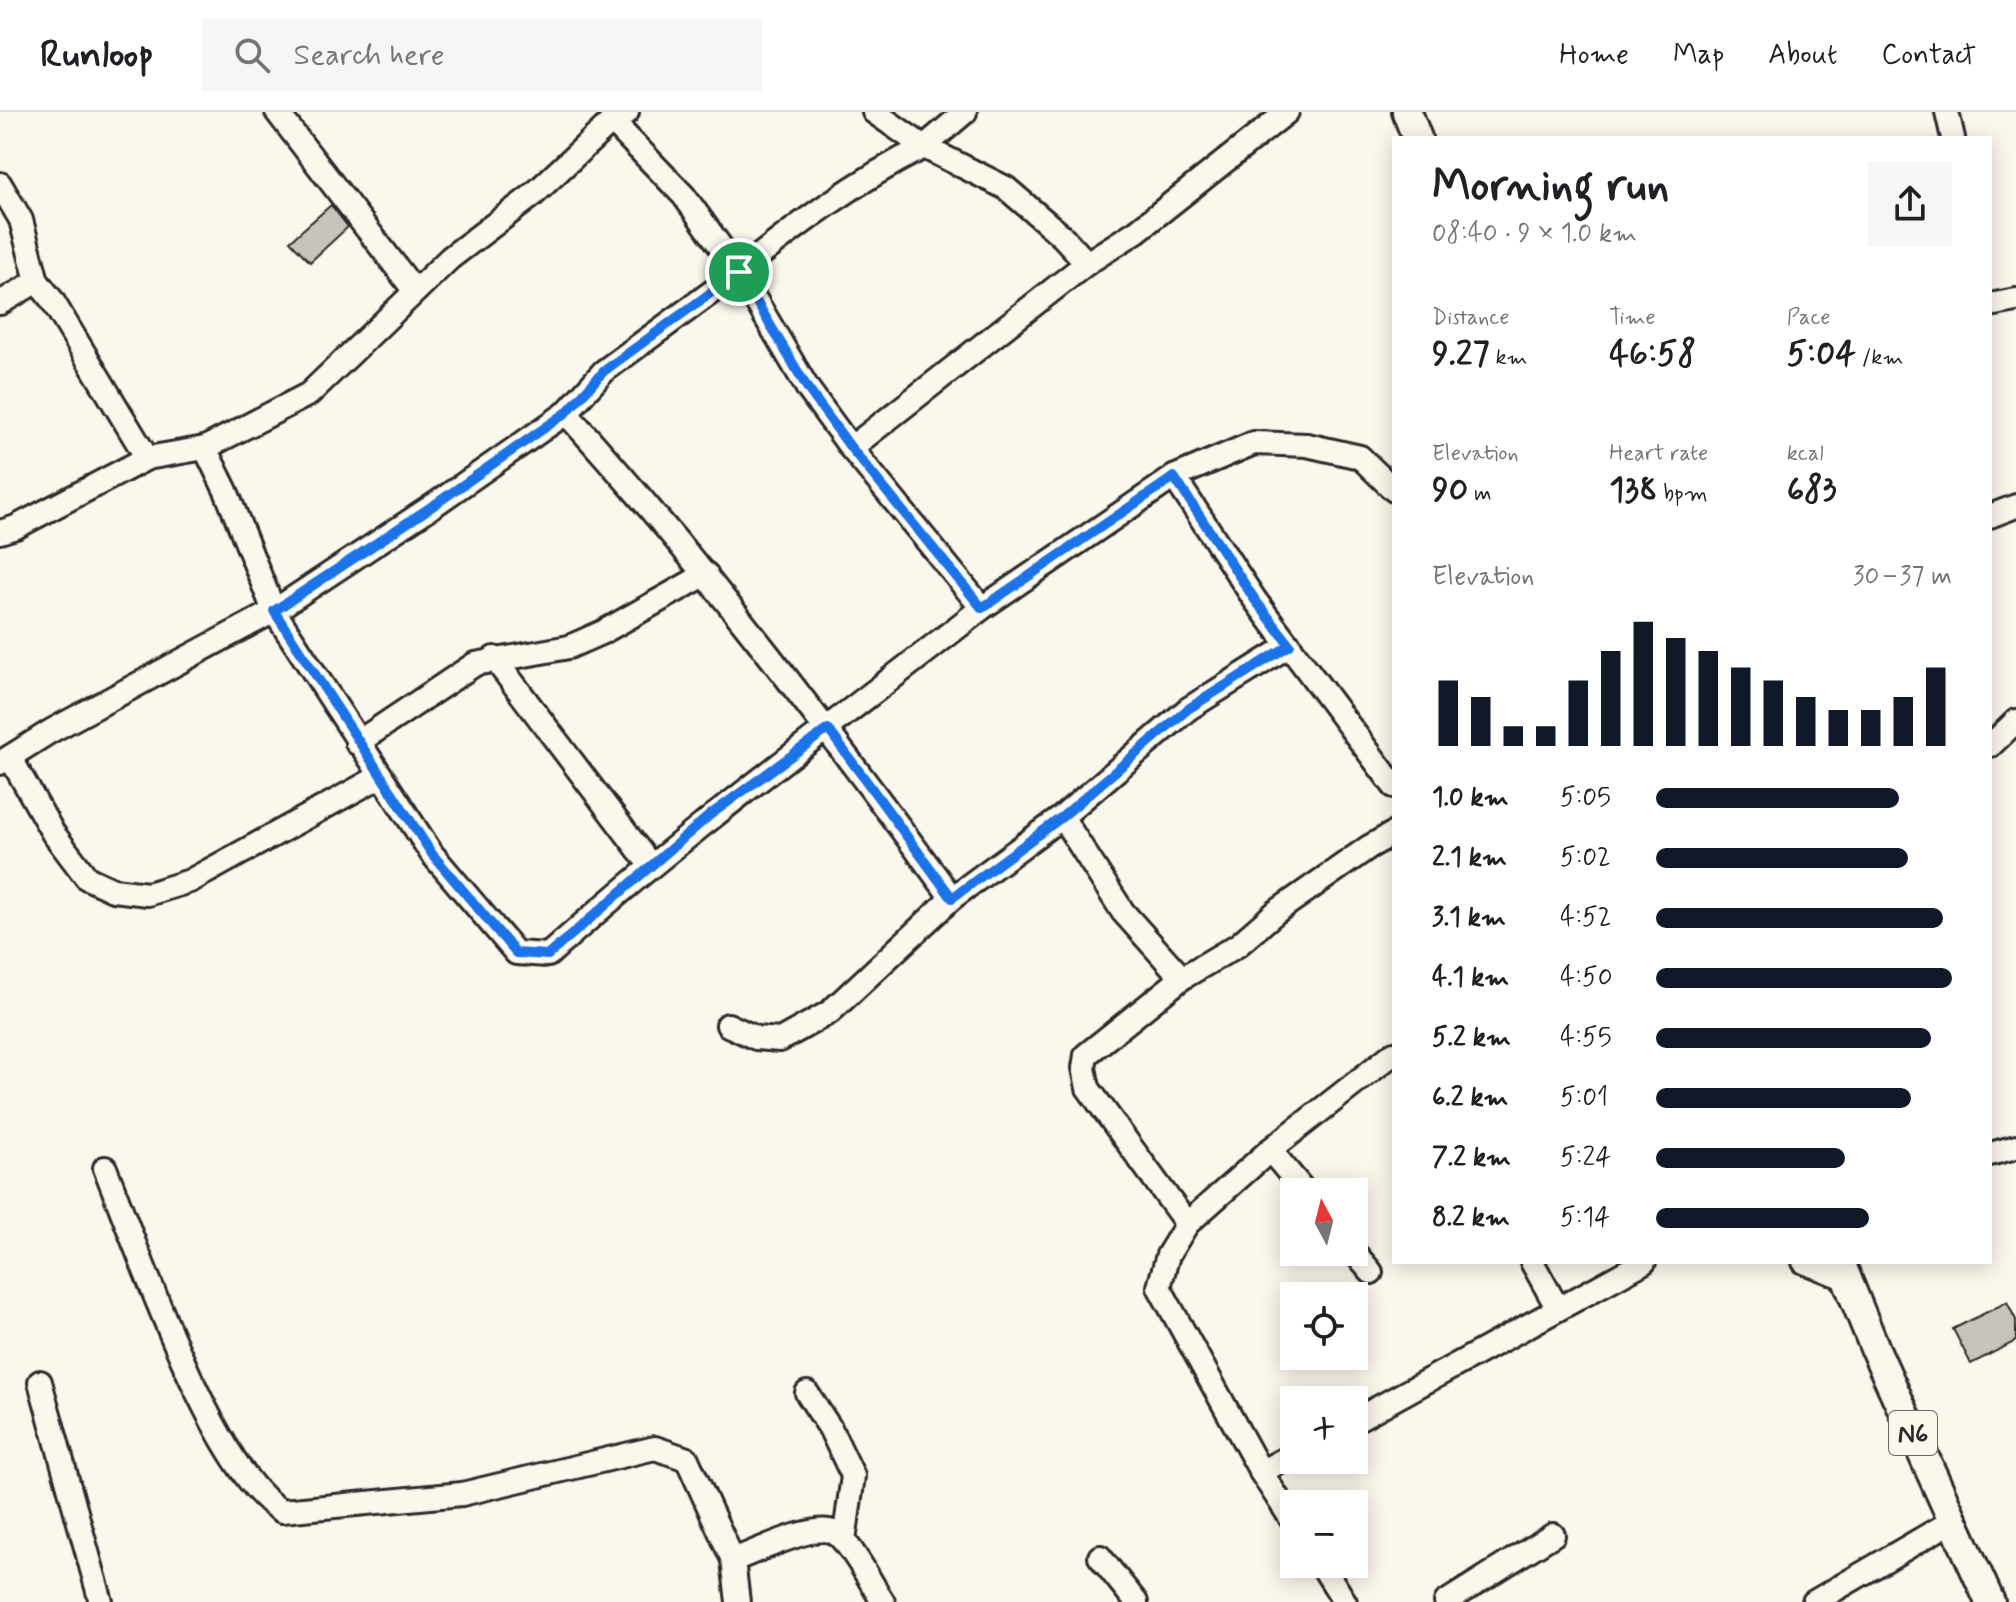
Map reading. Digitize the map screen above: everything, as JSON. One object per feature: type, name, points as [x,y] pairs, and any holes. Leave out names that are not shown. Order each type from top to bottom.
[{"type":"main road","points":[[1407,112],[1416,136]]},
{"type":"main road","name":"N6","points":[[1844,1271],[1990,1602]]},
{"type":"street","points":[[277,112],[414,290]]},
{"type":"street","points":[[874,112],[924,147],[1006,188],[1062,236],[1087,263]]},
{"type":"street","points":[[379,777],[190,881],[148,894],[113,890],[87,878],[5,760],[51,731],[274,611],[434,505],[566,413],[604,371],[739,272],[822,206],[871,174],[924,147],[965,112]]},
{"type":"street","points":[[851,448],[1087,263],[1137,231],[1287,112]]},
{"type":"street","points":[[1947,112],[1953,136]]},
{"type":"street","points":[[0,532],[16,527],[147,458],[205,448],[309,394],[414,290],[450,258],[533,195],[620,116],[739,272],[808,389],[851,448],[982,608]]},
{"type":"street","points":[[0,184],[21,220],[37,281],[52,300],[147,458]]},
{"type":"street","points":[[0,303],[37,281]]},
{"type":"street","points":[[1992,301],[2016,300]]},
{"type":"street","points":[[566,413],[657,513],[706,574],[828,729],[952,898]]},
{"type":"street","points":[[205,448],[274,611],[379,777],[432,854],[516,953],[548,955],[710,815],[828,729],[982,608],[1174,477],[1254,443],[1307,445],[1360,457],[1392,488]]},
{"type":"street","points":[[1174,477],[1255,600],[1392,783]]},
{"type":"street","points":[[1992,515],[2016,506]]},
{"type":"street","points":[[357,743],[475,664],[494,658],[569,647],[603,632],[706,574]]},
{"type":"street","points":[[728,1025],[756,1038],[780,1040],[807,1028],[830,1012],[952,898],[1062,817],[1188,709],[1290,645]]},
{"type":"street","points":[[494,658],[651,866]]},
{"type":"street","points":[[1992,742],[2016,721]]},
{"type":"street","points":[[1062,817],[1123,912],[1182,978]]},
{"type":"street","points":[[1187,1224],[1088,1088],[1084,1068],[1086,1055],[1182,978],[1238,945],[1276,912],[1392,834]]},
{"type":"street","points":[[1280,1501],[1159,1287],[1168,1255],[1187,1224],[1270,1150],[1392,1055]]},
{"type":"street","points":[[1992,1153],[2016,1147]]},
{"type":"street","points":[[1270,1150],[1293,1178]]},
{"type":"street","points":[[105,1168],[180,1351],[225,1449],[265,1502],[282,1511],[462,1494],[655,1448],[687,1459],[733,1560],[738,1602]]},
{"type":"street","points":[[1533,1264],[1558,1309]]},
{"type":"street","points":[[1368,1413],[1640,1264]]},
{"type":"street","points":[[1813,1264],[1844,1271]]},
{"type":"street","points":[[1366,1266],[1371,1272]]},
{"type":"street","points":[[40,1382],[101,1602]]},
{"type":"street","points":[[807,1393],[830,1428],[853,1476],[844,1541]]},
{"type":"street","points":[[1261,1472],[1280,1462]]},
{"type":"street","points":[[1814,1602],[1954,1520]]},
{"type":"street","points":[[733,1560],[816,1530],[832,1531],[844,1541],[883,1602]]},
{"type":"street","points":[[1446,1602],[1553,1535]]},
{"type":"street","points":[[1100,1557],[1136,1602]]},
{"type":"street","points":[[1330,1578],[1345,1602]]},
{"type":"building","points":[[331,205],[348,227],[310,262],[290,241]]},
{"type":"building","points":[[2007,1302],[2016,1320],[2016,1341],[1971,1364],[1953,1329]]},
{"type":"route","points":[[739,272],[808,389],[903,514],[982,608],[1133,502],[1174,477],[1255,600],[1290,645],[1188,709],[1062,817],[952,898],[828,729],[710,815],[548,955],[516,953],[432,854],[379,777],[274,611],[566,413],[604,371],[739,272]]}]
